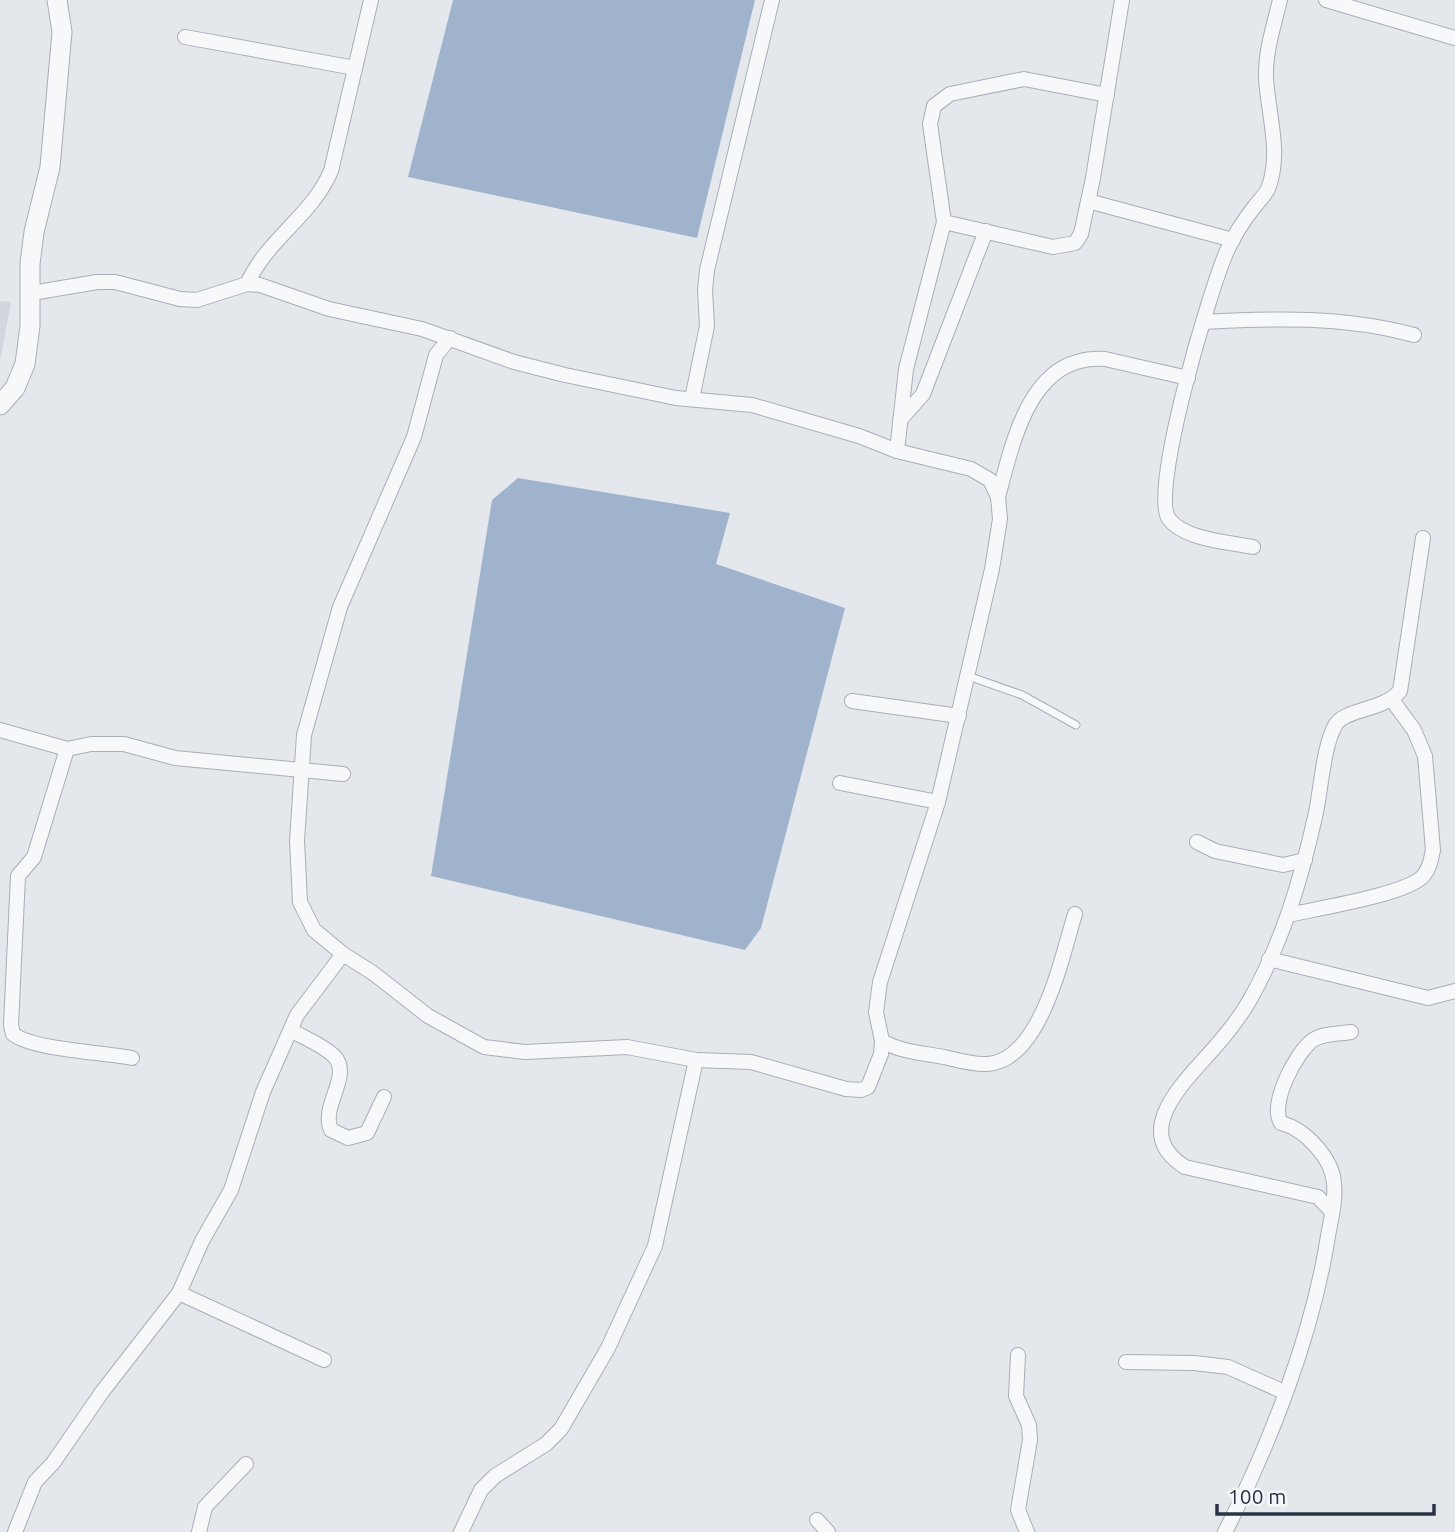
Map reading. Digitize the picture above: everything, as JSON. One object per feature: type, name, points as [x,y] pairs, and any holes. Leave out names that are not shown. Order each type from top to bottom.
[{"type":"street","points":[[0,405],[15,388],[24,364],[32,293],[32,243],[50,167],[62,32],[57,0]]},
{"type":"street","points":[[247,284],[268,250],[321,195],[331,171],[372,0]]},
{"type":"street","points":[[691,399],[707,326],[707,270],[772,0]]},
{"type":"street","points":[[944,222],[1053,247],[1069,246],[1081,234],[1122,0]]},
{"type":"street","points":[[1253,547],[1188,532],[1167,517],[1164,506],[1166,483],[1188,378],[1203,322],[1233,240],[1267,191],[1271,175],[1273,128],[1266,76],[1268,50],[1280,0]]},
{"type":"street","points":[[1326,0],[1455,38]]},
{"type":"street","points":[[185,37],[355,68]]},
{"type":"street","points":[[897,451],[906,369],[944,222],[930,124],[931,113],[941,99],[950,94],[1024,79],[1107,95]]},
{"type":"street","points":[[1088,201],[1233,240]]},
{"type":"street","points":[[900,420],[923,394],[986,231]]},
{"type":"street","points":[[32,293],[97,282],[115,282],[180,299],[197,300],[247,284],[284,292],[329,309],[406,324],[450,338],[514,362],[552,372],[691,399],[752,405],[859,436],[897,451],[971,469],[990,480],[998,497],[1000,519],[992,569],[938,802],[880,982],[876,1012],[882,1041],[873,1079],[868,1087],[861,1090],[751,1062],[696,1060],[627,1046],[525,1052],[484,1046],[428,1016],[314,930],[300,902],[297,878],[300,771],[304,735],[329,640],[353,573],[414,437],[431,367],[450,338]]},
{"type":"street","points":[[1203,322],[1303,318],[1355,321],[1415,335]]},
{"type":"street","points":[[998,497],[1018,422],[1026,407],[1065,366],[1094,358],[1105,359],[1188,378]]},
{"type":"street","points":[[1332,1212],[1318,1197],[1185,1167],[1171,1159],[1164,1148],[1161,1123],[1181,1082],[1202,1062],[1244,1011],[1269,959],[1288,915],[1305,860],[1329,742],[1336,725],[1351,715],[1392,700],[1400,691],[1405,673],[1423,538]]},
{"type":"street","points":[[1288,915],[1396,890],[1415,883],[1430,864],[1433,850],[1425,756],[1414,730],[1392,700]]},
{"type":"street","points":[[852,701],[959,716]]},
{"type":"street","points":[[0,730],[66,749],[91,744],[124,744],[176,758],[343,774]]},
{"type":"street","points":[[66,749],[34,858],[18,876],[10,1025],[13,1034],[28,1042],[132,1058]]},
{"type":"street","points":[[840,783],[938,802]]},
{"type":"street","points":[[1197,842],[1215,851],[1283,865],[1305,860]]},
{"type":"street","points":[[882,1041],[897,1049],[979,1064],[994,1063],[1006,1058],[1020,1046],[1042,1016],[1075,914]]},
{"type":"street","points":[[15,1532],[35,1482],[54,1463],[102,1392],[179,1293],[202,1241],[231,1190],[263,1092],[291,1030],[308,1000],[343,954]]},
{"type":"street","points":[[1269,959],[1428,998],[1455,991]]},
{"type":"street","points":[[291,1030],[334,1056],[339,1064],[338,1084],[327,1114],[331,1130],[348,1138],[366,1133],[384,1097]]},
{"type":"street","points":[[1225,1532],[1253,1472],[1312,1312],[1332,1212],[1334,1180],[1312,1139],[1303,1131],[1281,1123],[1277,1108],[1287,1077],[1310,1041],[1318,1037],[1351,1032]]},
{"type":"street","points":[[461,1532],[481,1490],[520,1458],[546,1444],[561,1430],[608,1348],[655,1246],[696,1060]]},
{"type":"street","points":[[179,1293],[324,1360]]},
{"type":"street","points":[[1018,1354],[1016,1396],[1029,1425],[1030,1440],[1018,1510],[1027,1532]]},
{"type":"street","points":[[1126,1362],[1194,1363],[1228,1367],[1284,1392]]},
{"type":"street","points":[[199,1532],[205,1507],[246,1464]]},
{"type":"street","points":[[817,1520],[828,1532]]},
{"type":"lane","points":[[968,676],[1022,695],[1076,725]]},
{"type":"shaded area","points":[[0,301],[11,302],[0,361]]},
{"type":"water","points":[[453,0],[755,0],[697,238],[408,177]]},
{"type":"water","points":[[518,478],[730,513],[716,564],[845,608],[761,928],[745,950],[431,876],[492,500]]}]
